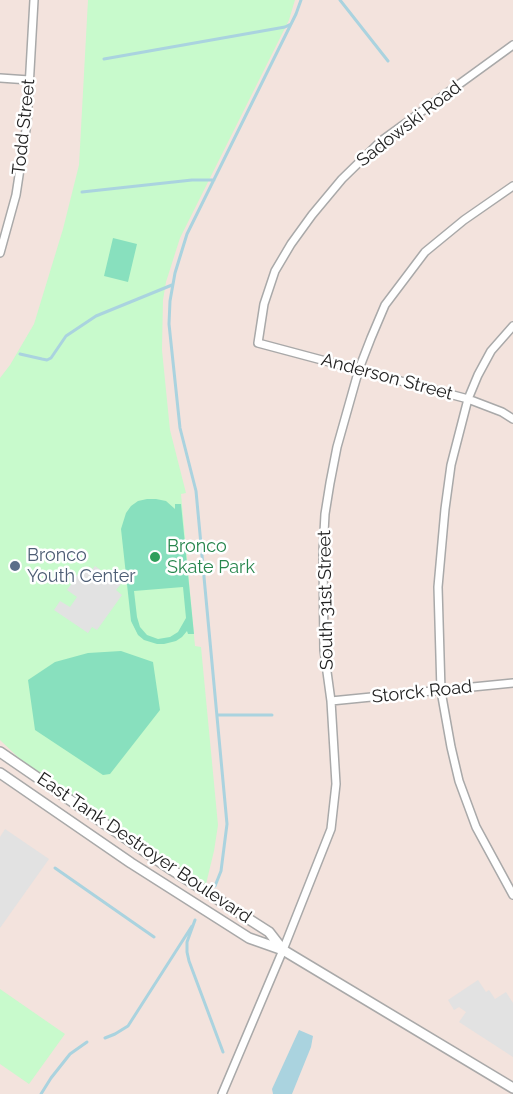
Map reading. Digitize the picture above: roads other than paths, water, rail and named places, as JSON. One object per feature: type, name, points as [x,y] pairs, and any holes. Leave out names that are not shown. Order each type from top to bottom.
[{"type":"street","name":"Todd Street","points":[[0,253],[16,195],[27,123],[34,0]]},
{"type":"street","name":"Sadowski Road","points":[[258,342],[264,304],[275,271],[291,244],[342,179],[381,141],[513,45]]},
{"type":"street","points":[[0,78],[29,80]]},
{"type":"street","name":"South 31st Street","points":[[222,1094],[331,830],[336,784],[331,701],[324,650],[325,514],[337,447],[359,369],[385,305],[425,252],[464,220],[513,186]]},
{"type":"street","points":[[513,326],[491,351],[468,399],[451,465],[438,587],[441,691],[459,781],[476,826],[513,895]]},
{"type":"street","name":"Anderson Street","points":[[258,342],[468,399],[513,418]]},
{"type":"street","name":"Storck Road","points":[[331,701],[513,683]]},
{"type":"street","name":"East Tank Destroyer Boulevard","points":[[0,752],[172,870],[269,932],[283,950]]},
{"type":"street","name":"East Tank Destroyer Boulevard","points":[[0,773],[131,863],[249,938],[283,950],[513,1088]]},
{"type":"water","points":[[299,1030],[313,1036],[311,1047],[292,1094],[273,1094],[272,1089]]},
{"type":"waterway","points":[[215,886],[221,871],[227,824],[196,491],[180,428],[169,324],[170,301],[175,273],[187,234],[301,0]]},
{"type":"waterway","points":[[340,0],[388,61]]},
{"type":"waterway","points":[[104,59],[285,27],[291,24]]},
{"type":"waterway","points":[[82,192],[192,180],[214,180]]},
{"type":"waterway","points":[[20,354],[47,360],[51,358],[66,336],[96,316],[172,285]]},
{"type":"waterway","points":[[217,715],[272,715]]},
{"type":"waterway","points":[[55,868],[154,937]]},
{"type":"waterway","points":[[195,920],[187,942],[187,952],[223,1052]]},
{"type":"waterway","points":[[105,1038],[128,1026],[192,926]]},
{"type":"waterway","points":[[41,1094],[70,1054],[87,1042]]},
{"type":"place","name":"Bronco Skate Park","points":[[155,557]]},
{"type":"place","name":"Bronco Youth Center","points":[[15,566]]}]
